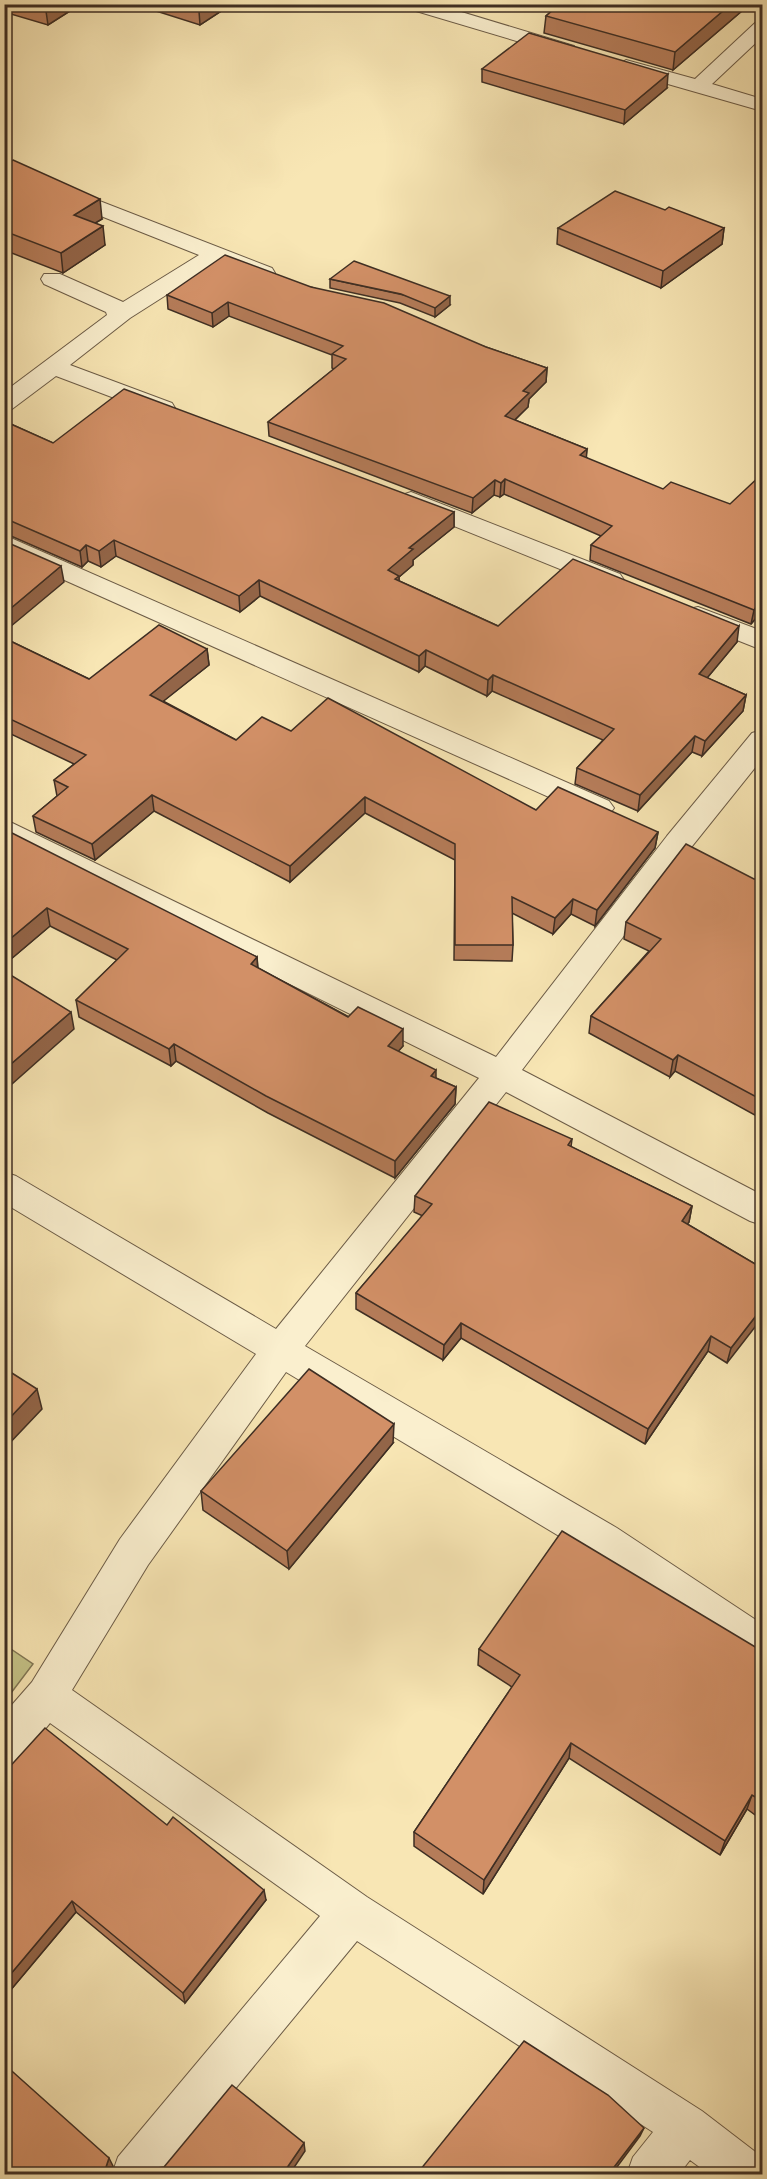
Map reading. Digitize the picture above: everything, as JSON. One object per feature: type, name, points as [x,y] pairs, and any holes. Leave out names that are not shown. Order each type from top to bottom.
[{"type":"street","points":[[413,4],[587,55]]},
{"type":"street","points":[[698,87],[762,27]]},
{"type":"street","points":[[609,62],[762,105]]},
{"type":"street","points":[[43,184],[214,255],[288,282]]},
{"type":"street","points":[[4,404],[117,320],[120,314],[214,255]]},
{"type":"street","points":[[52,279],[117,308],[120,314]]},
{"type":"street","points":[[55,368],[190,418]]},
{"type":"street","points":[[392,493],[632,588]]},
{"type":"street","points":[[4,543],[623,819]]},
{"type":"street","points":[[676,606],[762,641]]},
{"type":"street","points":[[4,1747],[46,1696],[134,1552],[282,1348],[501,1074],[677,843],[762,740]]},
{"type":"street","points":[[4,829],[501,1074],[762,1211]]},
{"type":"street","points":[[4,1186],[282,1348],[603,1540],[762,1646]]},
{"type":"street","points":[[46,1696],[352,1912],[686,2127],[746,2175]]},
{"type":"street","points":[[135,2175],[352,1912]]},
{"type":"street","points":[[650,2175],[686,2127]]},
{"type":"shaded area","points":[[5,1645],[33,1664],[5,1701]]},
{"type":"building","points":[[24,4],[57,4],[46,11]]},
{"type":"building","points":[[179,4],[209,4],[199,11]]},
{"type":"building","points":[[560,4],[731,4],[675,52],[546,16]]},
{"type":"building","points":[[529,33],[668,74],[625,110],[482,69]]},
{"type":"building","points":[[13,160],[100,199],[74,215],[103,226],[61,253],[4,231],[4,165]]},
{"type":"building","points":[[615,191],[665,210],[669,207],[724,228],[663,271],[558,228]]},
{"type":"building","points":[[225,255],[311,287],[384,303],[486,347],[547,368],[523,391],[529,393],[505,416],[587,449],[580,455],[663,489],[671,482],[730,504],[762,474],[762,599],[754,610],[591,545],[612,526],[505,479],[501,483],[495,480],[473,498],[268,422],[346,359],[332,354],[343,346],[228,302],[212,313],[167,295]]},
{"type":"building","points":[[354,261],[450,296],[435,308],[401,294],[330,279]]},
{"type":"building","points":[[124,389],[454,512],[409,548],[413,549],[388,570],[399,576],[395,579],[498,626],[573,559],[739,626],[699,674],[746,695],[705,741],[695,736],[640,795],[577,768],[614,729],[493,675],[488,680],[426,650],[419,656],[259,580],[239,596],[114,540],[99,551],[86,545],[80,551],[4,518],[4,421],[53,443]]},
{"type":"building","points":[[4,541],[61,566],[4,614]]},
{"type":"building","points":[[159,625],[207,649],[150,695],[236,740],[262,717],[291,731],[328,698],[536,810],[558,787],[658,832],[597,910],[573,899],[555,918],[512,897],[513,945],[455,945],[455,844],[365,797],[290,866],[152,795],[92,844],[33,816],[68,787],[54,780],[86,755],[4,718],[4,638],[89,679]]},
{"type":"building","points":[[10,832],[257,957],[251,964],[348,1017],[358,1007],[403,1029],[388,1046],[436,1070],[431,1076],[456,1087],[395,1161],[266,1096],[174,1044],[169,1049],[76,1000],[128,949],[47,908],[4,944],[4,837]]},
{"type":"building","points":[[686,844],[762,881],[762,1100],[678,1055],[673,1060],[591,1016],[661,939],[626,922]]},
{"type":"building","points":[[4,971],[71,1012],[4,1070]]},
{"type":"building","points":[[489,1102],[572,1139],[568,1145],[692,1206],[682,1221],[762,1268],[762,1308],[731,1348],[711,1336],[648,1429],[461,1323],[444,1345],[356,1293],[432,1204],[415,1196]]},
{"type":"building","points":[[4,1368],[37,1389],[4,1424]]},
{"type":"building","points":[[309,1369],[394,1424],[287,1551],[201,1491]]},
{"type":"building","points":[[562,1531],[762,1651],[762,1801],[752,1795],[725,1841],[571,1743],[484,1880],[414,1832],[520,1675],[479,1649]]},
{"type":"building","points":[[45,1728],[167,1825],[173,1817],[264,1890],[183,1993],[72,1901],[4,1982],[4,1773]]},
{"type":"building","points":[[524,2041],[608,2095],[644,2128],[608,2175],[416,2175]]},
{"type":"building","points":[[4,2064],[109,2158],[106,2167],[121,2168],[127,2175],[4,2175]]},
{"type":"building","points":[[232,2085],[304,2143],[282,2175],[147,2175],[151,2169],[164,2167]]}]
